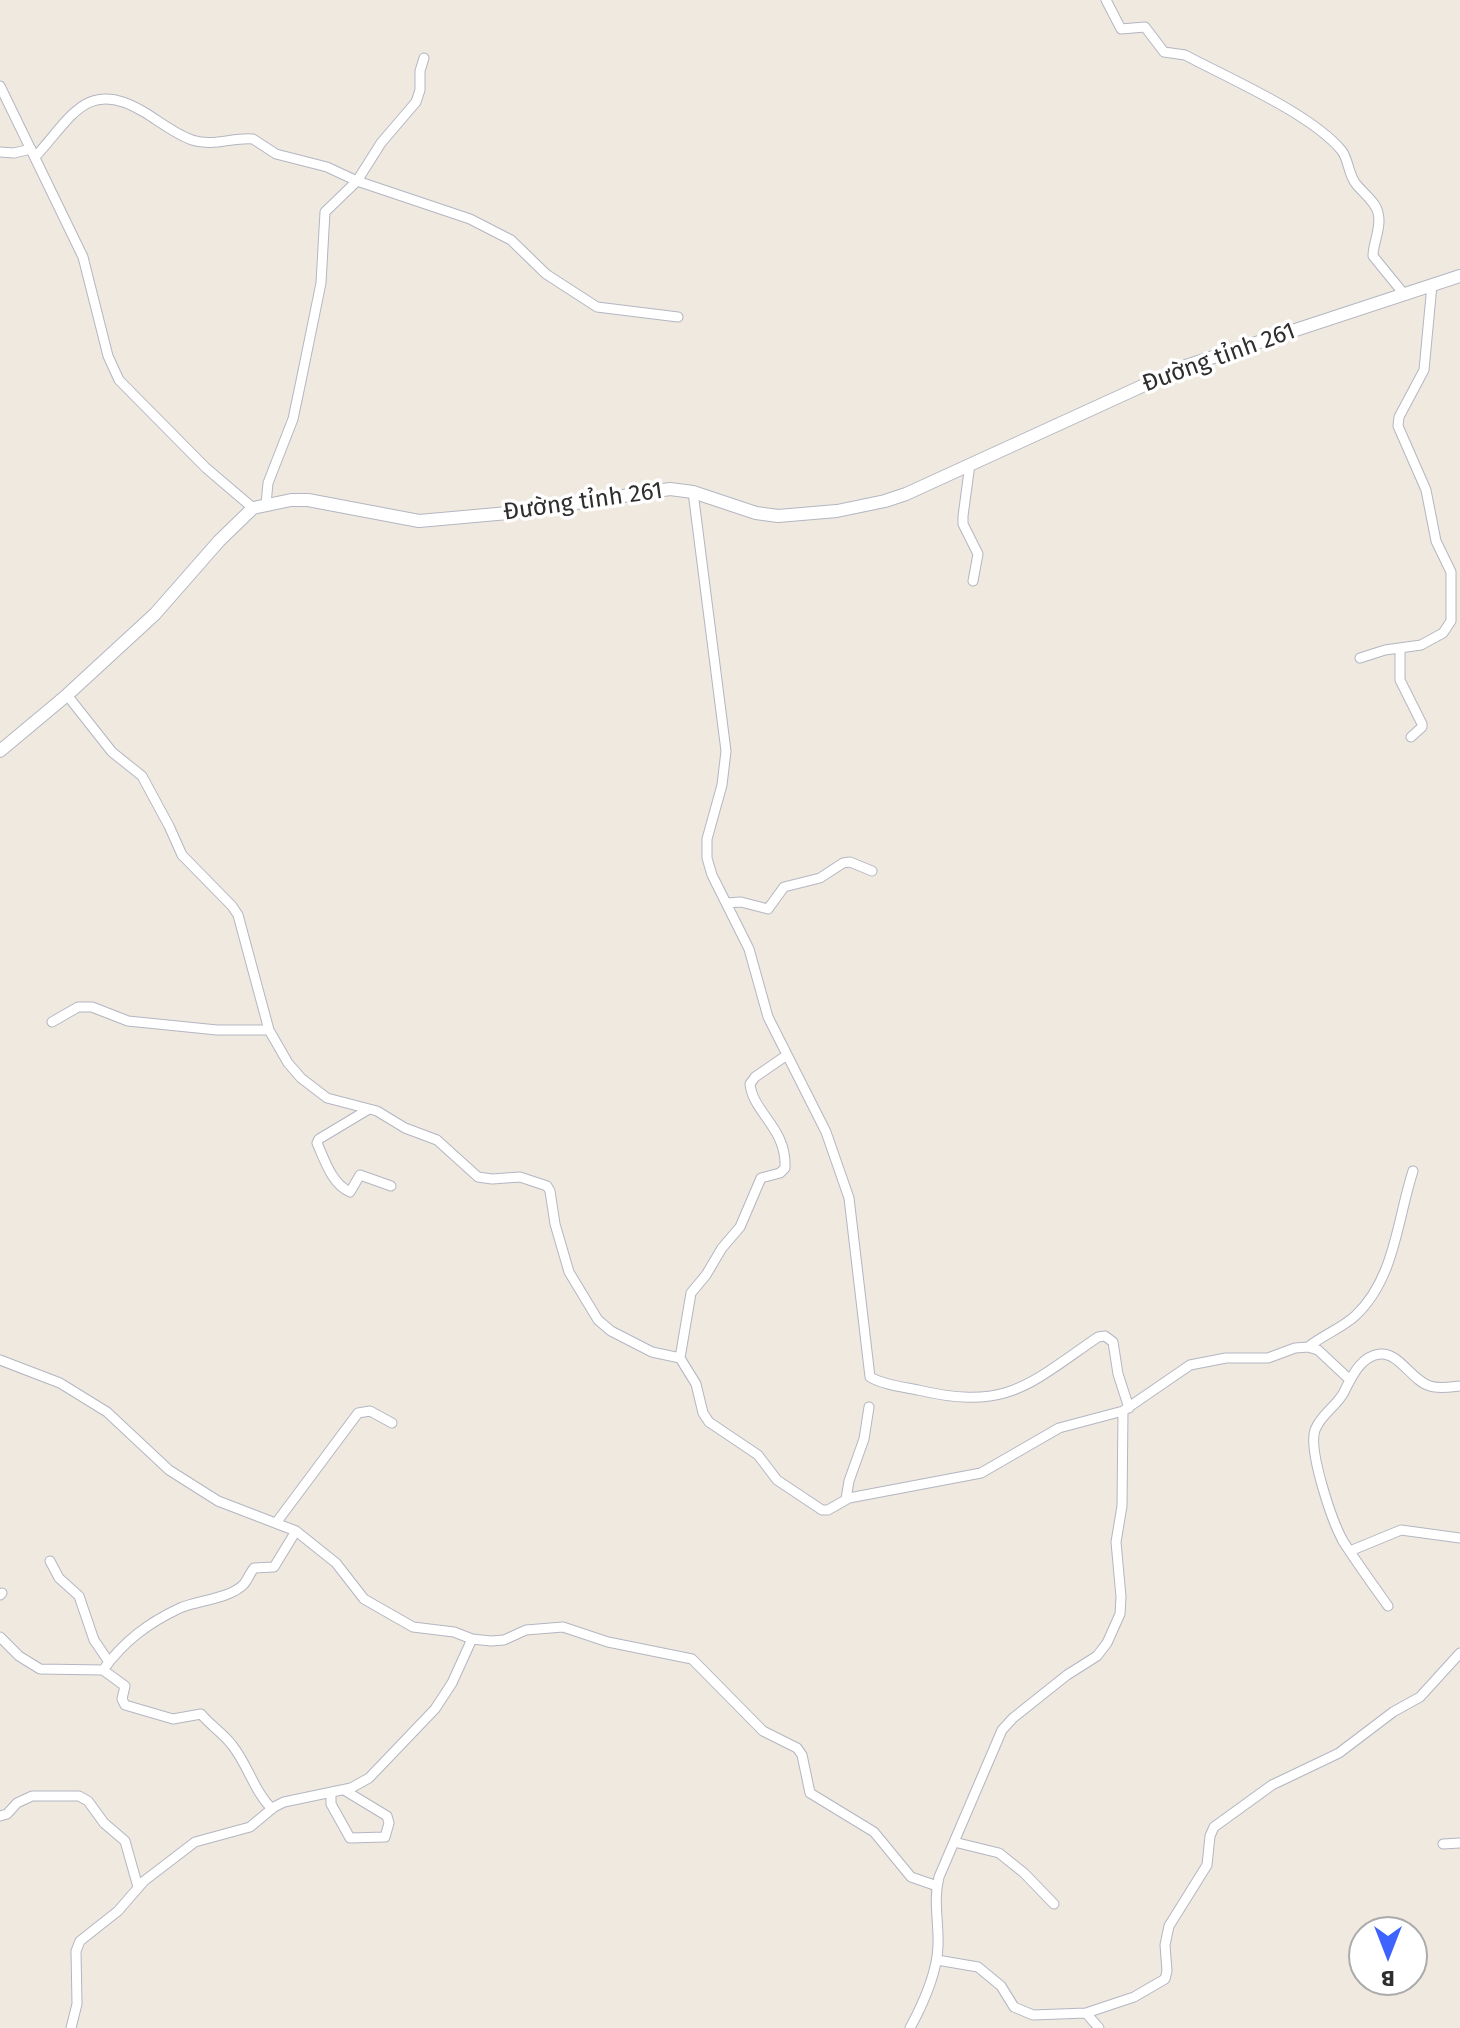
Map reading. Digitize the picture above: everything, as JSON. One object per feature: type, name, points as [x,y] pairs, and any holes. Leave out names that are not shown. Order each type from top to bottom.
[{"type":"main road","name":"Đường tỉnh 261","points":[[260,506],[308,500],[419,521],[508,513],[658,490],[693,492],[768,515],[837,511],[895,498],[1186,366],[1460,276]]},
{"type":"main road","points":[[0,751],[67,695],[155,614],[219,541],[260,506]]},
{"type":"street","points":[[1106,0],[1121,29],[1145,27],[1164,52],[1185,55],[1305,119],[1335,144],[1346,157],[1348,172],[1377,209],[1379,224],[1373,256],[1404,294]]},
{"type":"street","points":[[0,86],[83,257],[108,356],[119,380],[206,468],[260,506],[293,419],[321,283],[325,212],[357,181],[381,143],[416,102],[424,58]]},
{"type":"street","points":[[0,152],[33,153],[83,105],[91,100],[108,98],[135,107],[195,141],[224,143],[253,139],[272,153],[327,167],[357,181],[459,215],[511,240],[546,274],[597,307],[678,317]]},
{"type":"street","points":[[1360,658],[1421,645],[1443,633],[1451,621],[1451,572],[1436,541],[1426,490],[1398,426],[1399,417],[1424,370],[1432,285]]},
{"type":"street","points":[[970,464],[963,524],[978,554],[973,581]]},
{"type":"street","points":[[693,492],[726,751],[722,785],[707,839],[707,858],[745,938],[768,1017],[826,1132],[849,1198],[870,1377],[950,1398],[978,1398],[1026,1387],[1098,1337],[1105,1336],[1113,1342],[1126,1410],[1122,1506],[1116,1542],[1120,1614],[1107,1643],[1097,1656],[1056,1684],[1002,1730],[937,1886],[937,1960],[925,1998],[910,2028]]},
{"type":"street","points":[[1400,648],[1400,680],[1422,724],[1411,737]]},
{"type":"street","points":[[67,695],[112,752],[142,776],[182,855],[238,915],[269,1030],[288,1063],[314,1089],[343,1104],[369,1109],[437,1140],[478,1177],[520,1177],[547,1186],[569,1272],[598,1320],[611,1331],[652,1352],[680,1358]]},
{"type":"street","points":[[726,903],[741,902],[768,909],[784,887],[820,878],[843,863],[850,862],[872,871]]},
{"type":"street","points":[[52,1022],[78,1007],[92,1007],[128,1021],[217,1030],[269,1030]]},
{"type":"street","points":[[787,1055],[755,1077],[750,1084],[751,1093],[779,1137],[785,1168],[780,1173],[761,1178],[744,1222],[718,1253],[703,1279],[693,1288],[680,1358],[696,1384],[705,1418],[758,1455],[777,1480],[825,1511],[846,1499],[981,1473],[1059,1428],[1126,1410],[1190,1365],[1226,1358],[1268,1358],[1295,1348],[1308,1347],[1318,1350],[1349,1379]]},
{"type":"street","points":[[369,1109],[317,1143],[333,1177],[348,1193],[360,1175],[391,1186]]},
{"type":"street","points":[[1308,1347],[1353,1318],[1374,1292],[1386,1269],[1413,1171]]},
{"type":"street","points":[[1388,1606],[1337,1528],[1313,1449],[1316,1427],[1341,1397],[1349,1379],[1369,1358],[1385,1354],[1392,1356],[1417,1380],[1430,1387],[1460,1386]]},
{"type":"street","points":[[0,1360],[60,1383],[107,1412],[169,1470],[218,1501],[296,1531],[336,1563],[364,1599],[413,1627],[497,1641],[526,1630],[563,1627],[608,1642],[692,1659],[763,1731],[797,1748],[802,1755],[806,1786],[816,1799],[835,1806],[874,1832],[911,1877],[937,1886]]},
{"type":"street","points":[[846,1499],[864,1439],[869,1407]]},
{"type":"street","points":[[276,1523],[358,1413],[370,1411],[392,1423]]},
{"type":"street","points":[[1350,1551],[1401,1530],[1460,1538]]},
{"type":"street","points":[[0,1637],[19,1656],[40,1669],[106,1666],[126,1642],[144,1628],[182,1608],[202,1604],[239,1588],[254,1568],[274,1567],[296,1531]]},
{"type":"street","points":[[50,1561],[59,1578],[79,1596],[85,1606],[94,1640],[106,1666],[125,1686],[122,1699],[125,1705],[173,1719],[201,1714],[232,1745],[259,1793],[272,1809]]},
{"type":"street","points":[[71,2028],[77,2004],[77,1946],[118,1911],[138,1887],[195,1842],[250,1827],[284,1802],[344,1790],[369,1778],[435,1709],[452,1683],[472,1639]]},
{"type":"street","points":[[937,1960],[978,1967],[996,1980],[1014,2007],[1043,2016],[1086,2013],[1134,1997],[1165,1979],[1165,1945],[1169,1926],[1207,1865],[1214,1827],[1272,1785],[1339,1753],[1393,1712],[1420,1697],[1459,1658]]},
{"type":"street","points":[[331,1792],[331,1804],[350,1838],[385,1837],[389,1823],[387,1816],[344,1790]]},
{"type":"street","points":[[0,1816],[7,1814],[24,1798],[79,1796],[88,1801],[104,1823],[125,1841],[138,1887]]},
{"type":"street","points":[[954,1842],[999,1853],[1054,1904]]},
{"type":"street","points":[[1443,1844],[1460,1843]]},
{"type":"street","points":[[1086,2013],[1099,2028]]}]
